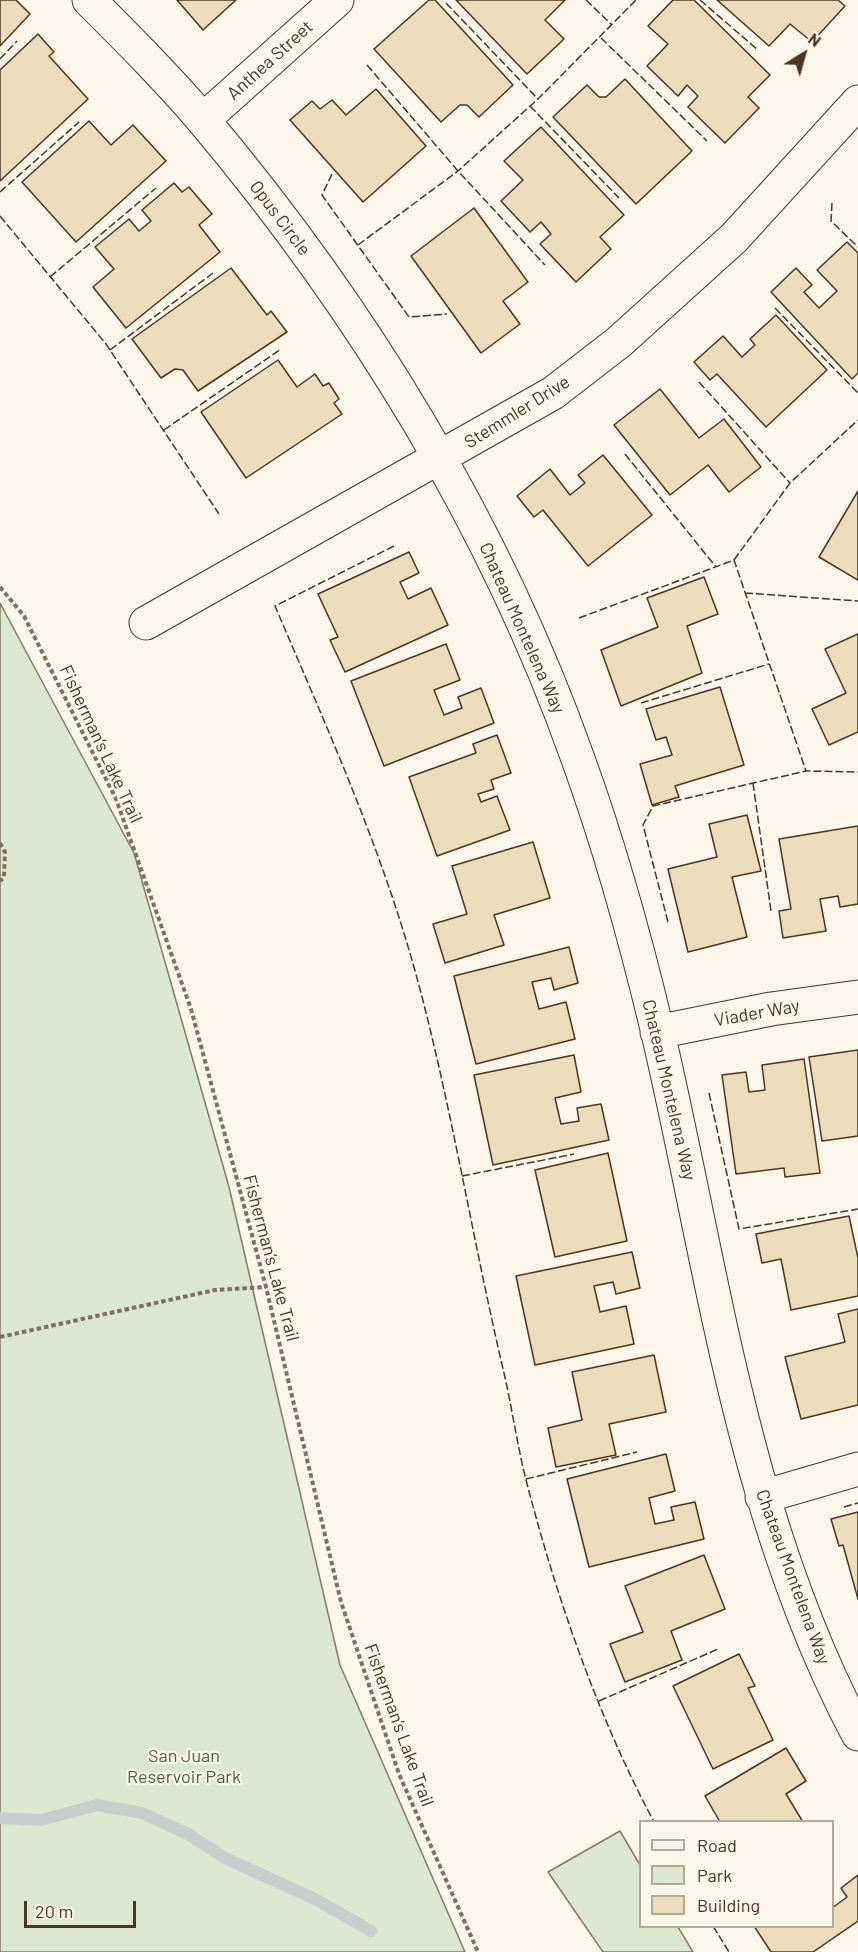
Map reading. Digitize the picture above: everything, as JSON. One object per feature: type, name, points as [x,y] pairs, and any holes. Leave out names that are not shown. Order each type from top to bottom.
[{"type":"street","name":"Opus Circle","points":[[89,0],[203,120],[286,223],[369,340],[441,459]]},
{"type":"street","name":"Anthea Street","points":[[203,120],[337,0]]},
{"type":"street","name":"Stemmler Drive","points":[[146,623],[441,459],[553,393],[619,342],[734,238],[858,102]]},
{"type":"street","name":"Chateau Montelena Way","points":[[441,459],[524,624],[577,756],[623,893],[657,1032],[736,1394],[762,1497],[807,1624],[858,1734]]},
{"type":"street","name":"Viader Way","points":[[657,1032],[771,1009],[858,998]]},
{"type":"street","points":[[762,1497],[858,1469]]},
{"type":"path","name":"Fisherman’s Lake Trail","points":[[0,587],[24,616],[116,799],[191,1009],[266,1287],[341,1602],[399,1774],[478,1952]]},
{"type":"path","points":[[0,843],[5,852],[4,877],[0,881]]},
{"type":"path","points":[[0,1337],[215,1290],[266,1287]]},
{"type":"green space","name":"San Juan Reservoir Park","points":[[0,603],[134,853],[229,1187],[340,1665],[465,1952],[0,1952]]},
{"type":"green space","points":[[620,1831],[639,1863],[639,1928],[679,1928],[693,1952],[603,1952],[548,1872]]},
{"type":"building","points":[[0,0],[16,0],[30,14],[0,46]]},
{"type":"building","points":[[177,0],[236,0],[203,30]]},
{"type":"building","points":[[429,0],[435,0],[513,85],[479,117],[467,105],[460,105],[441,122],[374,49]]},
{"type":"building","points":[[456,0],[565,0],[545,20],[564,39],[527,74]]},
{"type":"building","points":[[673,0],[694,0],[770,75],[748,97],[759,108],[725,143],[688,107],[698,96],[687,85],[678,96],[647,66],[668,44],[648,26]]},
{"type":"building","points":[[717,0],[838,0],[845,6],[812,42],[790,24],[769,46]]},
{"type":"building","points":[[38,34],[54,52],[49,56],[88,99],[0,181],[0,70]]},
{"type":"building","points":[[625,79],[692,151],[636,204],[553,117],[587,85],[599,97],[606,97]]},
{"type":"building","points":[[376,89],[426,146],[363,202],[290,120],[312,101],[320,109],[332,100],[346,115]]},
{"type":"building","points":[[89,121],[111,145],[133,125],[166,161],[76,242],[22,182]]},
{"type":"building","points":[[541,127],[624,215],[600,237],[611,249],[576,282],[540,244],[551,234],[541,222],[530,232],[501,201],[523,180],[504,161]]},
{"type":"building","points":[[174,183],[182,192],[189,187],[212,214],[199,225],[220,252],[126,328],[93,287],[114,269],[95,247],[129,219],[139,231],[151,221],[142,210]]},
{"type":"building","points":[[474,208],[528,282],[503,301],[520,324],[481,353],[411,256]]},
{"type":"building","points":[[847,242],[858,253],[858,373],[852,379],[771,292],[796,268],[812,285],[804,292],[819,308],[837,291],[817,270]]},
{"type":"building","points":[[231,268],[267,315],[271,311],[287,332],[198,391],[183,370],[175,369],[161,378],[132,339]]},
{"type":"building","points":[[776,315],[827,370],[766,427],[717,374],[710,380],[694,362],[723,336],[742,357],[755,345],[750,339]]},
{"type":"building","points":[[278,360],[297,387],[315,374],[323,386],[329,383],[339,399],[334,403],[342,414],[246,478],[201,412]]},
{"type":"building","points":[[660,389],[699,438],[724,419],[761,467],[729,492],[708,465],[670,495],[614,425]]},
{"type":"building","points":[[603,455],[652,515],[588,566],[543,510],[534,517],[517,496],[550,469],[570,495],[585,483],[578,475]]},
{"type":"building","points":[[858,491],[858,580],[819,557]]},
{"type":"building","points":[[409,552],[419,573],[400,582],[408,599],[431,588],[448,625],[345,672],[330,640],[338,637],[318,594]]},
{"type":"building","points":[[704,577],[718,614],[687,626],[702,673],[621,706],[601,650],[658,627],[647,598]]},
{"type":"building","points":[[858,634],[858,732],[829,745],[812,709],[846,693],[825,649]]},
{"type":"building","points":[[446,644],[460,680],[434,690],[444,715],[462,708],[458,697],[481,688],[494,723],[384,766],[351,681]]},
{"type":"building","points":[[720,687],[744,765],[675,786],[679,797],[652,805],[640,764],[672,755],[666,737],[656,740],[646,709]]},
{"type":"building","points":[[497,735],[511,773],[491,780],[494,789],[478,794],[481,802],[497,796],[510,830],[437,856],[409,777],[476,753],[473,744]]},
{"type":"building","points":[[747,815],[761,871],[732,877],[747,937],[688,952],[668,869],[717,857],[709,824]]},
{"type":"building","points":[[858,826],[858,904],[840,907],[838,896],[820,899],[826,931],[783,938],[779,911],[791,909],[779,839]]},
{"type":"building","points":[[533,842],[550,898],[494,915],[504,945],[445,963],[433,924],[467,914],[452,866]]},
{"type":"building","points":[[569,947],[578,983],[554,990],[551,978],[532,982],[539,1009],[566,1002],[575,1039],[476,1064],[454,976]]},
{"type":"building","points":[[858,1050],[858,1136],[822,1141],[809,1057]]},
{"type":"building","points":[[574,1055],[581,1092],[555,1098],[561,1124],[579,1121],[577,1108],[601,1104],[609,1140],[493,1165],[474,1075]]},
{"type":"building","points":[[804,1059],[820,1173],[785,1177],[784,1168],[736,1174],[722,1075],[746,1072],[749,1092],[765,1090],[762,1065]]},
{"type":"building","points":[[608,1153],[627,1241],[555,1257],[535,1170]]},
{"type":"building","points":[[849,1216],[858,1258],[858,1296],[791,1310],[781,1259],[762,1263],[756,1234]]},
{"type":"building","points":[[632,1252],[640,1288],[616,1294],[613,1282],[594,1286],[600,1312],[626,1306],[634,1344],[535,1365],[516,1276]]},
{"type":"building","points":[[858,1309],[858,1405],[801,1419],[785,1357],[845,1342],[838,1314]]},
{"type":"building","points":[[654,1355],[666,1412],[609,1424],[616,1455],[556,1467],[548,1428],[582,1420],[572,1372]]},
{"type":"building","points":[[666,1454],[675,1491],[649,1498],[655,1524],[674,1520],[671,1507],[695,1502],[704,1539],[589,1567],[567,1479]]},
{"type":"building","points":[[858,1512],[858,1599],[843,1545],[839,1546],[831,1519]]},
{"type":"building","points":[[704,1555],[725,1609],[671,1631],[682,1660],[625,1682],[610,1644],[643,1632],[625,1586]]},
{"type":"building","points":[[739,1654],[755,1686],[748,1688],[773,1740],[713,1769],[673,1686]]},
{"type":"building","points":[[786,1748],[806,1781],[786,1794],[802,1820],[719,1820],[705,1796]]},
{"type":"building","points":[[858,1875],[858,1921],[813,1952],[771,1952],[755,1928],[834,1928],[834,1907],[847,1897],[841,1888]]},
{"type":"waterway","points":[[0,1818],[41,1820],[97,1805],[142,1813],[188,1834],[225,1858],[317,1900],[371,1931]]},
{"type":"fence","points":[[586,0],[612,25]]},
{"type":"fence","points":[[358,245],[458,171],[538,99],[636,0]]},
{"type":"fence","points":[[700,0],[758,50]]},
{"type":"fence","points":[[446,3],[538,99]]},
{"type":"fence","points":[[601,38],[707,141]]},
{"type":"fence","points":[[0,59],[17,41]]},
{"type":"fence","points":[[367,65],[458,171],[545,265]]},
{"type":"fence","points":[[530,106],[619,198]]},
{"type":"fence","points":[[0,192],[79,122]]},
{"type":"fence","points":[[332,174],[322,195],[409,317],[447,314]]},
{"type":"fence","points":[[50,277],[156,188]]},
{"type":"fence","points":[[832,203],[831,221],[858,247]]},
{"type":"fence","points":[[0,216],[106,344],[219,514]]},
{"type":"fence","points":[[110,350],[213,273]]},
{"type":"fence","points":[[775,308],[858,393]]},
{"type":"fence","points":[[164,430],[281,349]]},
{"type":"fence","points":[[699,382],[790,483]]},
{"type":"fence","points":[[734,560],[790,483],[858,420]]},
{"type":"fence","points":[[625,454],[716,567]]},
{"type":"fence","points":[[394,546],[275,606],[334,743],[403,930],[430,1027],[523,1467],[538,1524],[565,1611],[596,1697],[653,1820]]},
{"type":"fence","points":[[579,618],[734,560],[806,771]]},
{"type":"fence","points":[[745,593],[858,601]]},
{"type":"fence","points":[[641,703],[769,664]]},
{"type":"fence","points":[[668,922],[643,825],[653,806],[806,771],[858,772]]},
{"type":"fence","points":[[753,783],[771,911]]},
{"type":"fence","points":[[709,1093],[739,1229],[858,1209]]},
{"type":"fence","points":[[462,1176],[574,1154]]},
{"type":"fence","points":[[526,1479],[637,1452]]},
{"type":"fence","points":[[844,1507],[858,1503]]},
{"type":"fence","points":[[599,1701],[718,1649]]},
{"type":"fence","points":[[714,1928],[729,1952]]}]
